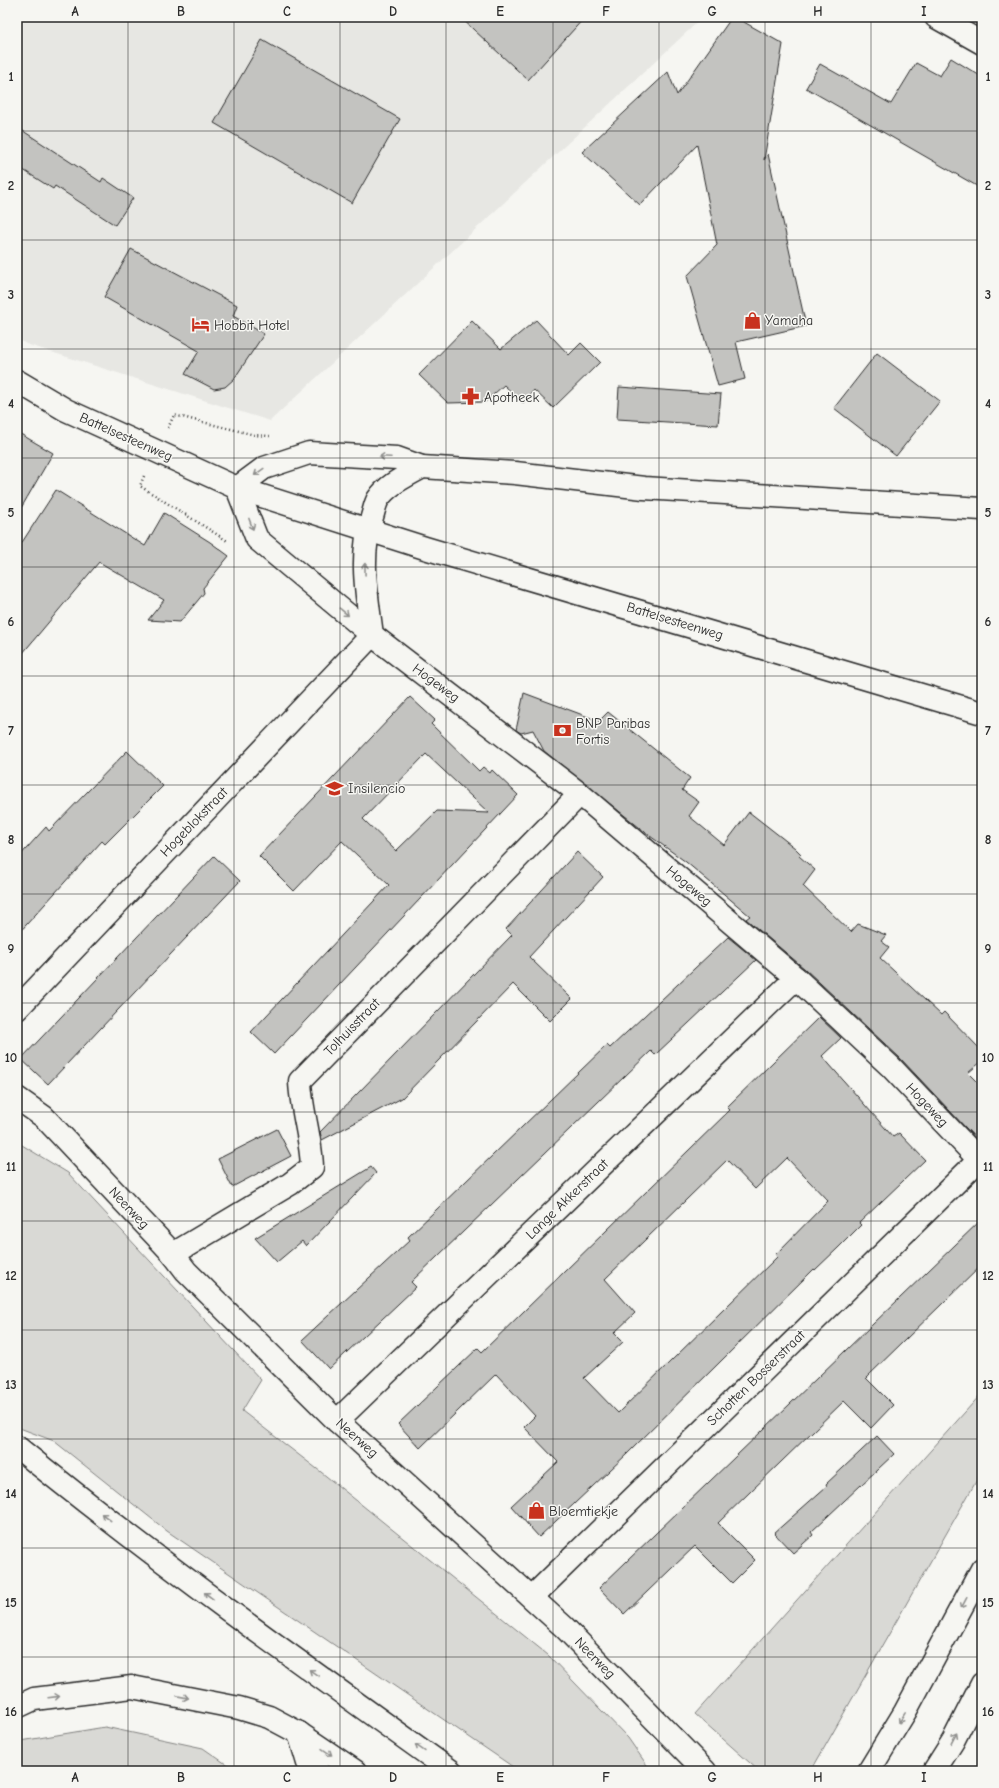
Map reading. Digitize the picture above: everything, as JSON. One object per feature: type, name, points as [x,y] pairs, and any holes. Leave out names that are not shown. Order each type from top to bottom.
[{"type":"main road","points":[[936,17],[982,43]]},
{"type":"main road","name":"Battelsesteenweg","points":[[17,381],[66,410],[237,488],[368,529],[982,713]]},
{"type":"main road","points":[[237,488],[264,468],[309,453],[397,458],[422,467],[515,473],[644,488],[982,509]]},
{"type":"main road","points":[[372,635],[365,585],[365,554],[368,529],[378,500],[391,486],[422,467]]},
{"type":"main road","name":"Hogeweg","points":[[237,488],[257,539],[372,635],[580,794],[796,978],[891,1067],[981,1162]]},
{"type":"main road","name":"Hogeblokstraat","points":[[17,1009],[372,635]]},
{"type":"main road","name":"Tolhuisstraat","points":[[173,1254],[290,1184],[312,1167],[310,1140],[301,1101],[300,1081],[580,794]]},
{"type":"main road","name":"Lange Akkerstraat","points":[[337,1421],[796,978]]},
{"type":"main road","name":"Neerweg","points":[[17,1098],[44,1117],[173,1254],[186,1271],[337,1421],[564,1627],[705,1771]]},
{"type":"main road","name":"Schotten Bosserstraat","points":[[532,1597],[981,1162]]},
{"type":"main road","points":[[17,1448],[67,1488],[267,1640],[451,1771]]},
{"type":"main road","points":[[869,1771],[905,1712],[982,1569]]},
{"type":"main road","points":[[934,1771],[952,1741],[982,1684]]},
{"type":"main road","points":[[17,1706],[34,1699],[132,1687],[239,1708],[269,1717],[299,1733],[355,1771]]},
{"type":"main road","points":[[299,1733],[308,1764],[318,1771]]},
{"type":"shaded area","points":[[17,17],[703,17],[270,421],[26,344],[17,338]]},
{"type":"shaded area","points":[[17,1142],[68,1173],[261,1380],[242,1411],[321,1472],[548,1655],[628,1738],[651,1771],[519,1771],[167,1531],[54,1441],[17,1427]]},
{"type":"shaded area","points":[[982,1393],[982,1471],[811,1771],[759,1771],[695,1714]]},
{"type":"shaded area","points":[[105,1727],[203,1748],[236,1771],[17,1771],[17,1743],[21,1741]]},
{"type":"building","points":[[460,17],[585,17],[528,80]]},
{"type":"building","points":[[732,17],[735,17],[783,44],[764,160],[768,154],[806,326],[736,342],[745,379],[718,386],[687,276],[717,245],[697,145],[640,205],[582,152],[668,72],[677,95]]},
{"type":"building","points":[[262,40],[400,119],[352,203],[214,123]]},
{"type":"building","points":[[951,58],[982,77],[982,189],[806,88],[820,64],[891,104],[916,63],[940,76]]},
{"type":"building","points":[[17,127],[101,182],[103,178],[133,198],[115,225],[55,186],[53,189],[17,166]]},
{"type":"building","name":"Hobbit Hotel","points":[[131,249],[237,305],[233,316],[264,334],[234,379],[225,387],[214,389],[185,374],[199,351],[104,297]]},
{"type":"building","points":[[536,320],[569,355],[581,343],[600,362],[553,408],[534,390],[523,403],[504,385],[485,402],[448,403],[419,375],[472,321],[501,349]]},
{"type":"building","points":[[877,353],[940,401],[896,456],[834,408]]},
{"type":"building","points":[[619,387],[721,394],[718,425],[617,419]]},
{"type":"building","points":[[17,432],[53,453],[17,515]]},
{"type":"building","points":[[56,490],[145,546],[164,513],[229,556],[203,588],[204,593],[180,622],[148,620],[164,600],[99,562],[17,660],[17,550]]},
{"type":"building","points":[[524,693],[599,721],[608,712],[690,778],[682,790],[699,802],[689,816],[724,845],[749,812],[795,848],[801,854],[799,856],[815,870],[803,886],[851,932],[858,924],[886,935],[881,941],[889,947],[880,958],[941,1015],[944,1012],[982,1051],[982,1061],[968,1073],[982,1087],[982,1145],[900,1058],[805,969],[746,919],[750,916],[686,862],[650,836],[544,751],[533,730],[521,733],[516,730]]},
{"type":"building","points":[[410,697],[435,720],[431,724],[479,771],[483,767],[490,773],[492,770],[518,795],[274,1054],[251,1032],[389,885],[342,841],[294,891],[259,856]],"holes":[[[426,754],[489,813],[437,811],[396,851],[363,819]]]},
{"type":"building","points":[[127,751],[163,786],[105,844],[102,841],[17,935],[17,859],[46,827],[49,831]]},
{"type":"building","points":[[577,852],[603,877],[529,957],[572,999],[550,1021],[513,984],[402,1098],[322,1140],[320,1132],[512,935],[506,929]]},
{"type":"building","points":[[214,856],[240,881],[48,1084],[21,1059]]},
{"type":"building","points":[[728,937],[756,960],[655,1055],[651,1051],[411,1282],[416,1287],[329,1369],[302,1340],[410,1240],[408,1237],[607,1045],[610,1048]]},
{"type":"building","points":[[819,1017],[841,1038],[822,1056],[893,1137],[899,1133],[925,1160],[859,1223],[861,1225],[838,1248],[815,1270],[814,1269],[627,1454],[539,1537],[511,1506],[558,1462],[524,1427],[535,1416],[496,1374],[420,1448],[398,1424],[478,1348],[482,1352],[730,1110],[727,1107]],"holes":[[[787,1158],[828,1201],[775,1255],[777,1257],[618,1413],[584,1378],[623,1342],[614,1333],[635,1313],[605,1279],[727,1160],[755,1189]]]},
{"type":"building","points":[[277,1129],[291,1156],[232,1187],[218,1159]]},
{"type":"building","points":[[371,1167],[376,1173],[306,1246],[302,1241],[277,1262],[255,1238]]},
{"type":"building","points":[[982,1219],[982,1265],[866,1378],[893,1405],[871,1428],[844,1401],[718,1523],[755,1560],[732,1583],[695,1546],[624,1614],[599,1588]]},
{"type":"building","points":[[877,1436],[894,1454],[811,1532],[813,1535],[793,1553],[774,1533],[827,1486],[826,1484]]},
{"type":"place","name":"Yamaha","points":[[752,320]]},
{"type":"place","name":"Hobbit Hotel","points":[[201,325]]},
{"type":"place","name":"Apotheek","points":[[471,397]]},
{"type":"place","name":"BNP Paribas Fortis","points":[[563,731]]},
{"type":"place","name":"Insilencio","points":[[335,788]]},
{"type":"place","name":"Bloemtiekje","points":[[536,1511]]}]
